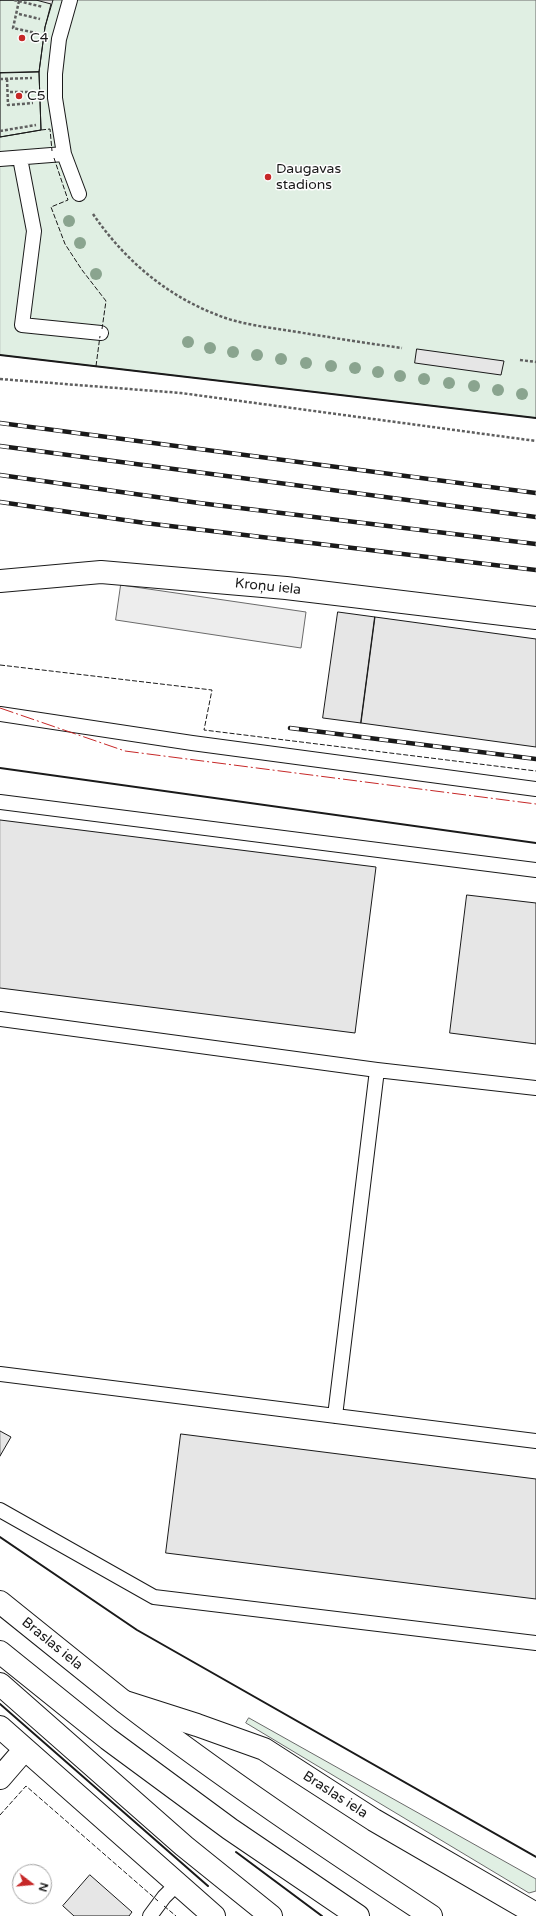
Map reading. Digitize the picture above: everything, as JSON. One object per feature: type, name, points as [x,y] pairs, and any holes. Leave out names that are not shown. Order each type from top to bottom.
[{"type":"street","name":"Kroņu iela","points":[[0,581],[101,572],[286,588],[536,618]]},
{"type":"street","name":"Braslas iela","points":[[0,1602],[124,1701],[246,1791],[431,1916]]},
{"type":"street","points":[[0,1652],[108,1739],[230,1828],[358,1916]]},
{"type":"street","points":[[0,1684],[184,1846],[271,1916]]},
{"type":"street","name":"Braslas iela","points":[[124,1701],[197,1724],[264,1749],[374,1820],[536,1914]]},
{"type":"street","points":[[0,1726],[214,1916]]},
{"type":"street","points":[[0,1778],[25,1749]]},
{"type":"lane","points":[[70,0],[59,39],[55,74],[55,98],[64,154],[79,194]]},
{"type":"lane","points":[[0,159],[64,154]]},
{"type":"lane","points":[[20,158],[34,231],[22,325],[101,333]]},
{"type":"lane","points":[[0,714],[192,743],[536,789]]},
{"type":"lane","points":[[0,802],[536,870]]},
{"type":"lane","points":[[0,1019],[377,1070],[536,1088]]},
{"type":"lane","points":[[335,1416],[377,1070]]},
{"type":"lane","points":[[0,1374],[536,1441]]},
{"type":"lane","points":[[0,1510],[154,1597],[536,1644]]},
{"type":"lane","points":[[150,1916],[164,1897],[177,1884]]},
{"type":"path","points":[[14,0],[44,7]]},
{"type":"path","points":[[19,1],[13,28],[39,34]]},
{"type":"path","points":[[19,14],[41,19]]},
{"type":"path","points":[[0,79],[33,78]]},
{"type":"path","points":[[8,79],[8,105],[34,103]]},
{"type":"path","points":[[10,92],[33,92]]},
{"type":"path","points":[[0,131],[36,125]]},
{"type":"path","points":[[79,194],[106,233],[155,281],[161,286],[215,314],[258,326],[402,348]]},
{"type":"path","points":[[520,360],[536,362]]},
{"type":"path","points":[[0,379],[181,393],[536,441]]},
{"type":"green space","name":"Daugavas stadions","points":[[0,0],[536,0],[536,418],[0,355]]},
{"type":"green space","points":[[249,1718],[536,1879],[536,1891],[529,1893],[246,1723]]},
{"type":"shaded area","points":[[121,585],[306,612],[301,648],[116,620]]},
{"type":"building","points":[[0,0],[53,0],[45,27],[39,72],[41,130],[0,137]]},
{"type":"building","name":"C4","points":[[0,0],[36,0],[51,4],[45,27],[39,72],[0,73]]},
{"type":"building","name":"C5","points":[[39,72],[41,130],[0,137],[0,73]]},
{"type":"building","points":[[417,349],[504,361],[501,375],[415,363]]},
{"type":"building","points":[[338,612],[375,617],[361,723],[323,718]]},
{"type":"building","points":[[375,617],[536,639],[536,747],[361,723]]},
{"type":"building","points":[[0,820],[376,867],[355,1033],[0,988]]},
{"type":"building","points":[[467,895],[536,903],[536,1044],[450,1033]]},
{"type":"building","points":[[0,1431],[11,1437],[0,1456]]},
{"type":"building","points":[[181,1434],[536,1479],[536,1599],[166,1553]]},
{"type":"building","points":[[90,1875],[132,1912],[129,1916],[74,1916],[63,1906]]},
{"type":"railway","points":[[0,423],[536,493]]},
{"type":"railway","points":[[0,446],[536,517]]},
{"type":"railway","points":[[0,475],[199,503],[536,544]]},
{"type":"railway","points":[[0,502],[145,523],[536,570]]},
{"type":"railway","points":[[290,728],[536,759]]},
{"type":"fence","points":[[41,130],[50,129],[52,151]]},
{"type":"fence","points":[[54,158],[68,200],[51,207],[65,244],[82,270],[106,301],[102,329]]},
{"type":"fence","points":[[96,366],[100,336]]},
{"type":"fence","points":[[0,665],[212,690],[204,730],[536,771]]},
{"type":"fence","points":[[0,1815],[26,1786],[158,1901]]},
{"type":"fence","points":[[164,1906],[176,1916]]},
{"type":"wall","points":[[0,355],[536,418]]},
{"type":"wall","points":[[0,768],[536,843]]},
{"type":"wall","points":[[0,1537],[137,1630],[536,1857]]},
{"type":"wall","points":[[0,1704],[208,1886]]},
{"type":"wall","points":[[236,1852],[322,1916]]},
{"type":"power","points":[[0,708],[125,751],[536,804]]},
{"type":"place","name":"C4","points":[[22,38]]},
{"type":"place","name":"C5","points":[[19,96]]},
{"type":"place","name":"Daugavas stadions","points":[[268,177]]}]
